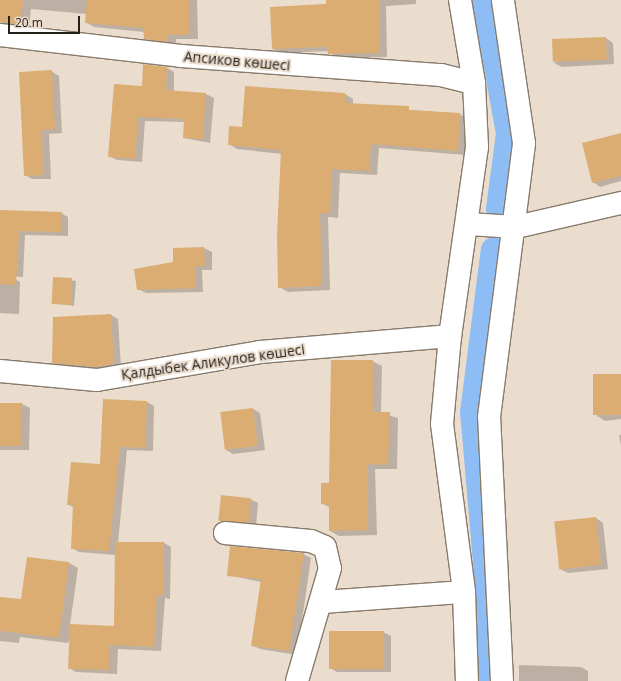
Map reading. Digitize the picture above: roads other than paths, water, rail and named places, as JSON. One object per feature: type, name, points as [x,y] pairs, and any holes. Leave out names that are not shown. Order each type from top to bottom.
[{"type":"street","points":[[460,0],[474,83],[477,147],[468,224],[450,336],[442,424],[464,592],[467,681]]},
{"type":"street","points":[[502,681],[489,417],[516,227],[524,143],[503,0]]},
{"type":"street","name":"Апсиков көшесі","points":[[0,35],[181,56],[441,75],[474,83]]},
{"type":"street","points":[[468,224],[516,227],[621,203]]},
{"type":"street","name":"Қалдыбек Аликулов көшесі","points":[[0,370],[97,380],[260,352],[450,336]]},
{"type":"street","points":[[225,534],[311,541],[325,547],[330,568],[323,602],[297,681]]},
{"type":"street","points":[[323,602],[464,592]]},
{"type":"waterway","points":[[484,0],[508,133],[498,208]]},
{"type":"waterway","points":[[489,681],[488,597],[472,412],[493,249]]}]
